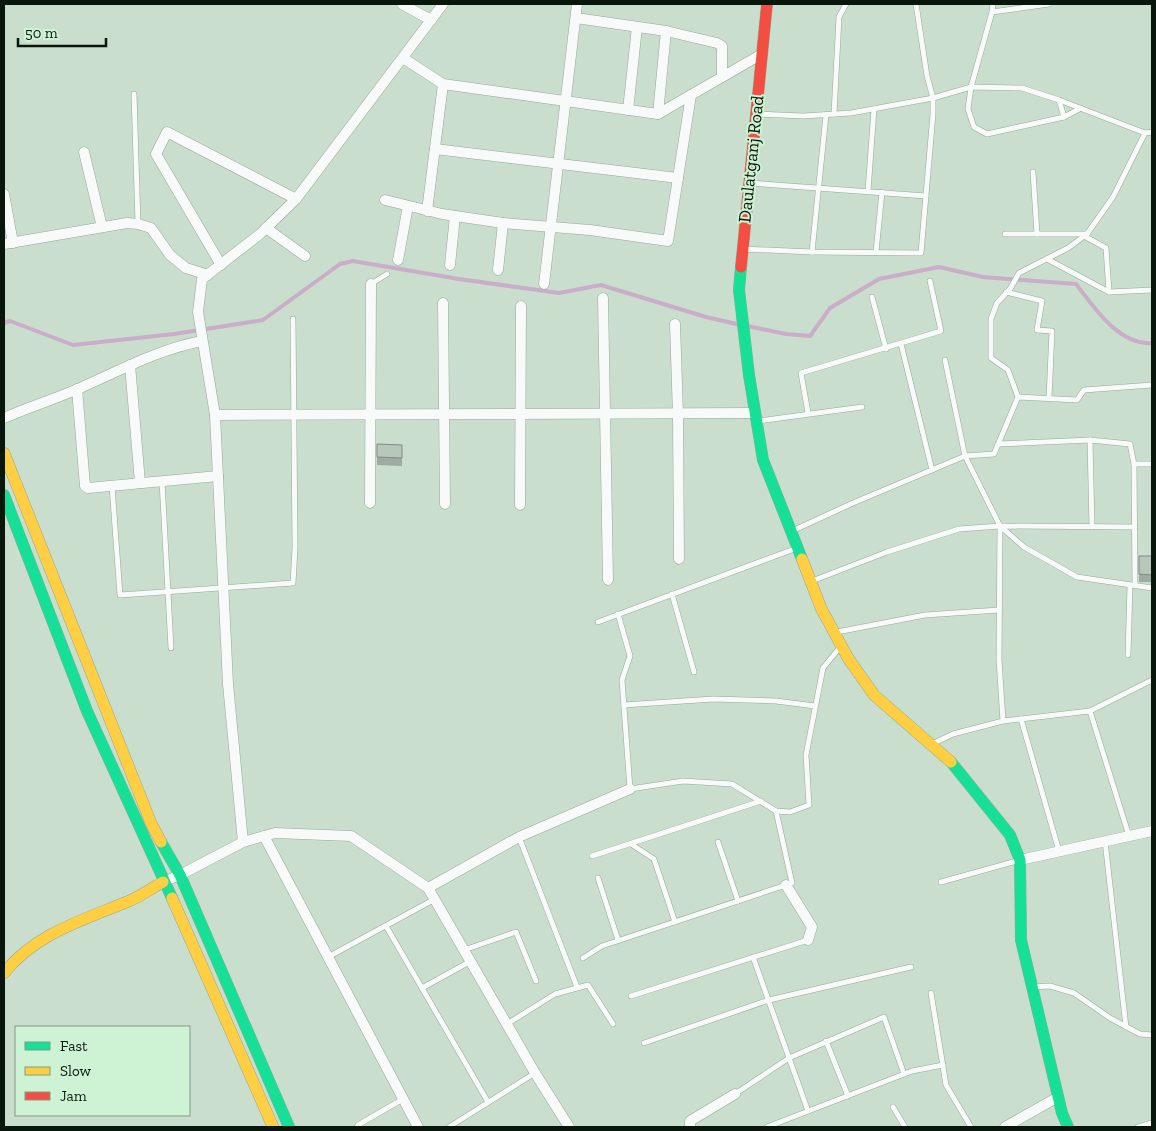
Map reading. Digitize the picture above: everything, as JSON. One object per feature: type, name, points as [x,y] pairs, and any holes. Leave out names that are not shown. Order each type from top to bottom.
[{"type":"street","points":[[402,4],[431,20]]},
{"type":"street","points":[[243,842],[228,684],[216,415],[198,312],[202,279],[266,228],[296,198],[443,4]]},
{"type":"street","points":[[544,284],[577,4]]},
{"type":"street","name":"Daulatganj Road","points":[[766,4],[739,290],[763,460],[821,608],[848,658],[874,696],[954,762],[1010,835],[1020,860]]},
{"type":"street","points":[[576,18],[666,31],[717,43],[722,46],[722,77]]},
{"type":"street","points":[[628,110],[637,27]]},
{"type":"street","points":[[658,114],[666,31]]},
{"type":"street","points":[[403,58],[443,84],[658,114],[762,54]]},
{"type":"street","points":[[427,211],[443,84]]},
{"type":"street","points":[[385,200],[454,216],[551,228],[590,230],[668,241],[691,95]]},
{"type":"street","points":[[221,265],[156,154],[167,132],[296,198]]},
{"type":"street","points":[[435,149],[678,178]]},
{"type":"street","points":[[84,152],[102,227]]},
{"type":"street","points":[[4,194],[8,243],[127,223],[138,224],[150,228],[170,255],[186,268],[208,275]]},
{"type":"street","points":[[398,260],[408,206]]},
{"type":"street","points":[[450,265],[454,216]]},
{"type":"street","points":[[498,270],[503,223]]},
{"type":"street","points":[[266,228],[305,256]]},
{"type":"street","points":[[370,503],[371,284]]},
{"type":"street","points":[[603,298],[608,580]]},
{"type":"street","points":[[443,303],[445,504]]},
{"type":"street","points":[[520,505],[521,306]]},
{"type":"street","points":[[675,324],[680,559]]},
{"type":"street","points":[[4,418],[33,405],[78,389],[130,365],[183,344],[202,339]]},
{"type":"street","points":[[130,365],[140,483]]},
{"type":"street","points":[[78,389],[85,486],[88,488],[218,476]]},
{"type":"street","points":[[216,415],[605,414],[756,417]]},
{"type":"street","points":[[4,454],[151,823],[180,875],[289,1127]]},
{"type":"street","points":[[4,495],[87,711],[273,1127]]},
{"type":"street","points":[[428,888],[520,837],[630,789]]},
{"type":"street","points":[[1068,1127],[1058,1097],[1022,940],[1020,860],[1152,831]]},
{"type":"street","points":[[4,973],[21,954],[40,940],[132,899],[243,842],[275,833],[351,836],[428,888],[567,1126]]},
{"type":"street","points":[[264,836],[418,1127]]},
{"type":"street","points":[[786,885],[812,928],[808,940]]},
{"type":"street","points":[[690,1127],[690,1121],[735,1094]]},
{"type":"street","points":[[1005,1127],[1058,1097]]},
{"type":"lane","points":[[834,114],[839,17],[846,4]]},
{"type":"lane","points":[[743,249],[812,252],[921,252],[933,98],[927,76],[916,4]]},
{"type":"lane","points":[[993,4],[970,87],[968,109],[974,127],[987,134],[1064,117],[1081,108]]},
{"type":"lane","points":[[992,12],[1049,4]]},
{"type":"lane","points":[[755,114],[826,115],[874,109],[933,98],[970,87],[1022,88],[1145,133],[1152,132]]},
{"type":"lane","points":[[134,94],[138,224]]},
{"type":"lane","points":[[1059,100],[1064,117]]},
{"type":"lane","points":[[868,191],[874,109]]},
{"type":"lane","points":[[812,252],[826,115]]},
{"type":"lane","points":[[790,531],[965,456],[994,454],[1018,397],[1008,370],[991,358],[990,319],[997,303],[1008,291],[1019,273],[1068,248],[1085,235],[1113,197],[1145,133]]},
{"type":"lane","points":[[1033,172],[1037,234]]},
{"type":"lane","points":[[748,183],[926,196]]},
{"type":"lane","points":[[876,252],[882,192]]},
{"type":"lane","points":[[1005,234],[1085,235],[1106,248],[1109,292]]},
{"type":"lane","points":[[1047,259],[1109,292],[1152,290]]},
{"type":"lane","points":[[371,284],[387,274]]},
{"type":"lane","points":[[808,413],[801,373],[942,331],[930,281]]},
{"type":"lane","points":[[1008,291],[1042,301],[1037,330],[1052,331],[1049,398]]},
{"type":"lane","points":[[872,298],[886,349]]},
{"type":"lane","points":[[112,485],[120,595],[293,583],[295,548],[293,319]]},
{"type":"lane","points":[[901,344],[932,470]]},
{"type":"lane","points":[[945,360],[965,456],[1000,526],[1024,547],[1077,577],[1152,588]]},
{"type":"lane","points":[[1018,397],[1077,400],[1084,390],[1152,384]]},
{"type":"lane","points":[[756,417],[862,407]]},
{"type":"lane","points":[[998,444],[1090,440],[1130,444],[1134,464],[1135,527],[1128,655]]},
{"type":"lane","points":[[1090,440],[1092,527]]},
{"type":"lane","points":[[1134,464],[1152,464]]},
{"type":"lane","points":[[162,481],[172,648]]},
{"type":"lane","points":[[1000,526],[999,660],[1002,721]]},
{"type":"lane","points":[[810,581],[888,552],[958,529],[1000,526],[1135,527]]},
{"type":"lane","points":[[598,622],[797,548]]},
{"type":"lane","points":[[672,594],[694,672]]},
{"type":"lane","points":[[834,632],[925,615],[999,610]]},
{"type":"lane","points":[[618,614],[630,656],[622,680],[630,789],[684,781],[732,784],[776,811],[790,812],[808,805],[806,755],[815,706],[823,668],[841,646]]},
{"type":"lane","points":[[931,744],[953,734],[1002,721],[1090,711],[1152,681]]},
{"type":"lane","points":[[624,705],[713,700],[776,701],[815,706]]},
{"type":"lane","points":[[1090,711],[1129,836]]},
{"type":"lane","points":[[1021,719],[1059,851]]},
{"type":"lane","points":[[592,856],[761,801]]},
{"type":"lane","points":[[583,958],[602,946],[618,940],[792,883],[776,811]]},
{"type":"lane","points":[[520,837],[577,987]]},
{"type":"lane","points":[[718,842],[738,901]]},
{"type":"lane","points":[[1105,842],[1126,1027]]},
{"type":"lane","points":[[632,844],[654,859],[675,922]]},
{"type":"lane","points":[[941,882],[1020,860]]},
{"type":"lane","points":[[598,878],[618,940]]},
{"type":"lane","points":[[328,957],[435,900]]},
{"type":"lane","points":[[386,926],[488,1102]]},
{"type":"lane","points":[[464,950],[516,932],[536,981]]},
{"type":"lane","points":[[631,996],[808,940]]},
{"type":"lane","points":[[754,957],[808,1111]]},
{"type":"lane","points":[[422,988],[471,960]]},
{"type":"lane","points":[[644,1043],[769,1000],[911,967]]},
{"type":"lane","points":[[507,1024],[555,994],[588,985],[613,1024]]},
{"type":"lane","points":[[1032,987],[1050,986],[1074,993],[1126,1027],[1140,1034],[1152,1035]]},
{"type":"lane","points":[[931,993],[946,1085],[971,1127]]},
{"type":"lane","points":[[735,1094],[789,1058],[884,1017],[904,1074]]},
{"type":"lane","points":[[826,1042],[848,1096]]},
{"type":"lane","points":[[767,1127],[776,1126],[808,1111],[904,1074],[943,1065]]},
{"type":"lane","points":[[448,1127],[536,1073]]},
{"type":"lane","points":[[357,1127],[403,1099]]},
{"type":"lane","points":[[893,1107],[905,1127]]},
{"type":"lane","points":[[1138,1127],[1152,1123]]},
{"type":"building","points":[[377,444],[402,445],[402,458],[377,457]]},
{"type":"building","points":[[1139,556],[1152,556],[1152,575],[1139,574]]},
{"type":"waterway","points":[[4,323],[10,321],[73,345],[174,334],[263,320],[340,264],[353,261],[459,279],[559,293],[601,285],[706,317],[741,325]]},
{"type":"waterway","points":[[747,326],[786,334],[810,336],[830,308],[879,279],[939,267],[983,277],[1076,284],[1099,314],[1118,332],[1140,342],[1152,343]]},
{"type":"traffic: fast","points":[[741,267],[739,290],[749,375],[763,460],[802,559]]},
{"type":"traffic: fast","points":[[4,495],[87,711],[172,898]]},
{"type":"traffic: fast","points":[[951,762],[1010,835],[1020,860],[1021,940],[1062,1113],[1068,1127]]},
{"type":"traffic: fast","points":[[161,842],[180,875],[289,1127]]},
{"type":"traffic: slow","points":[[4,453],[151,823],[161,842]]},
{"type":"traffic: slow","points":[[802,559],[821,608],[848,658],[874,695],[951,762]]},
{"type":"traffic: slow","points":[[4,973],[17,959],[46,938],[62,929],[133,899],[163,882]]},
{"type":"traffic: slow","points":[[172,898],[273,1127]]},
{"type":"traffic: jam","points":[[741,267],[767,4]]}]
